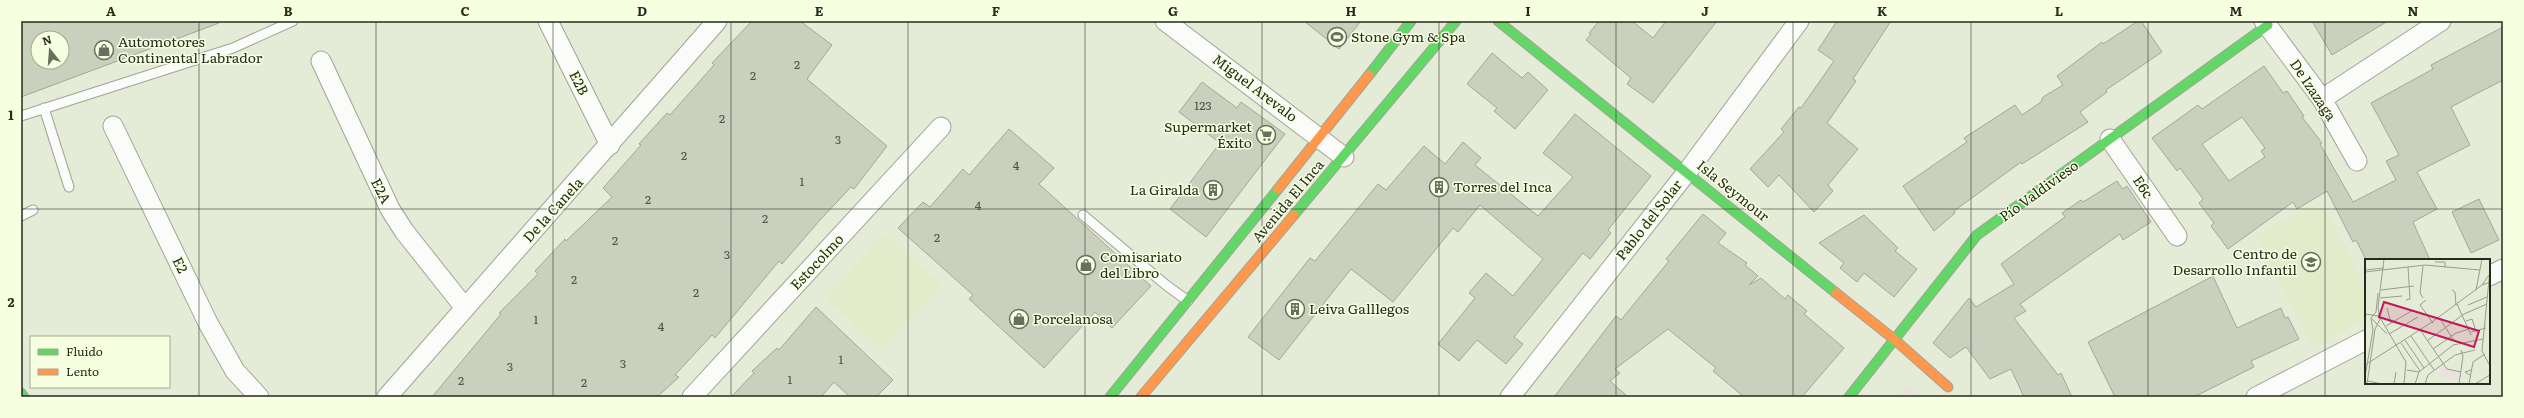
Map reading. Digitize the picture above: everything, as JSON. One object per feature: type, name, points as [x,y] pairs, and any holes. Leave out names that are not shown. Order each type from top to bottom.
[{"type":"street","name":"E2B","points":[[548,21],[610,144]]},
{"type":"street","name":"De la Canela","points":[[387,397],[717,21]]},
{"type":"street","name":"Avenida El Inca","points":[[1110,397],[1320,138],[1411,21]]},
{"type":"street","name":"Avenida El Inca","points":[[1141,397],[1344,157],[1456,21]]},
{"type":"street","name":"Isla Seymour","points":[[1498,21],[1895,340],[1948,387]]},
{"type":"street","name":"Pablo del Solar","points":[[1510,397],[1687,172],[1799,21]]},
{"type":"street","points":[[2322,99],[2441,21]]},
{"type":"street","name":"De Izazaga","points":[[2266,23],[2322,99],[2357,161]]},
{"type":"street","name":"Pío Valdivieso","points":[[1849,397],[1977,235],[2110,139],[2266,23]]},
{"type":"street","name":"Miguel Arevalo","points":[[1174,24],[1344,157]]},
{"type":"street","name":"E2A","points":[[321,61],[390,209],[404,231],[465,308]]},
{"type":"street","name":"E2","points":[[113,126],[208,323],[235,371],[259,397]]},
{"type":"street","name":"Estocolmo","points":[[692,397],[942,127]]},
{"type":"street","name":"E6c","points":[[2110,139],[2177,236]]},
{"type":"street","points":[[2490,276],[2503,269]]},
{"type":"street","points":[[2256,397],[2365,341]]},
{"type":"street","points":[[21,393],[24,397]]},
{"type":"lane","points":[[21,116],[233,48],[293,21]]},
{"type":"lane","points":[[44,108],[69,187]]},
{"type":"lane","points":[[21,216],[33,210]]},
{"type":"lane","points":[[1083,215],[1166,285],[1188,301]]},
{"type":"shaded area","name":"Centro de Desarrollo Infantil","points":[[2321,202],[2365,285],[2365,321],[2313,347],[2255,236]]},
{"type":"shaded area","points":[[883,234],[943,285],[881,349],[826,299]]},
{"type":"shaded area","points":[[1908,385],[1922,397],[1898,397]]},
{"type":"building","name":"Automotores Continental Labrador","points":[[21,21],[219,21],[219,23],[21,97]]},
{"type":"building","points":[[752,21],[800,21],[832,45],[807,79],[887,146],[854,189],[851,187],[782,264],[779,261],[715,338],[712,335],[675,375],[679,377],[657,397],[432,397],[501,314],[499,313],[538,274],[535,271],[565,239],[566,241],[612,197],[603,188],[641,145],[639,144],[667,113],[670,115],[714,65],[712,63]]},
{"type":"building","name":"Stone Gym & Spa","points":[[1304,21],[1361,21],[1339,49]]},
{"type":"building","points":[[1599,21],[1632,21],[1653,38],[1666,21],[1717,21],[1653,103],[1627,84],[1631,78],[1586,40],[1591,34],[1589,33]]},
{"type":"building","points":[[1837,21],[1891,21],[1853,79],[1856,81],[1827,123],[1858,149],[1828,185],[1833,191],[1814,212],[1779,175],[1768,187],[1750,169],[1784,132],[1781,129],[1799,107],[1801,108],[1834,61],[1818,50]]},
{"type":"building","points":[[2138,21],[2141,21],[2162,52],[2106,90],[2107,92],[2080,112],[2088,122],[2022,164],[2021,162],[1954,211],[1955,213],[1934,231],[1903,186],[1967,142],[1964,138],[2015,105],[2022,115],[2041,102],[2043,97],[2063,85],[2057,76],[2102,42],[2103,44]]},
{"type":"building","points":[[2312,21],[2388,21],[2332,55]]},
{"type":"building","points":[[2503,27],[2503,80],[2451,107],[2470,145],[2417,172],[2437,209],[2413,222],[2430,259],[2366,259],[2356,240],[2353,242],[2327,191],[2297,209],[2293,202],[2228,249],[2211,226],[2214,223],[2199,203],[2203,199],[2180,168],[2177,171],[2152,138],[2198,105],[2202,109],[2264,66],[2283,93],[2287,91],[2304,116],[2302,117],[2322,143],[2320,144],[2353,202],[2396,180],[2386,161],[2399,155],[2371,103],[2433,69],[2431,65]],"holes":[[[2242,117],[2265,148],[2261,151],[2265,157],[2229,181],[2202,144]]]},
{"type":"building","points":[[1492,53],[1522,78],[1528,72],[1548,90],[1515,129],[1494,111],[1497,108],[1467,84]]},
{"type":"building","points":[[1202,82],[1237,108],[1241,102],[1285,134],[1206,237],[1170,209],[1220,143],[1179,112]]},
{"type":"building","points":[[1575,114],[1651,176],[1608,230],[1611,233],[1590,259],[1583,253],[1514,337],[1523,344],[1506,364],[1477,340],[1459,361],[1438,344],[1475,298],[1469,293],[1486,273],[1513,296],[1543,259],[1480,205],[1458,232],[1453,228],[1393,302],[1351,269],[1279,360],[1248,337],[1310,258],[1315,261],[1378,184],[1386,190],[1424,146],[1445,164],[1463,142],[1481,158],[1475,165],[1538,216],[1573,177],[1543,153]]},
{"type":"building","points":[[1009,129],[1054,168],[1039,184],[1151,286],[1112,328],[1095,312],[1044,368],[969,299],[973,295],[898,228],[923,202],[930,207],[963,169],[969,175]]},
{"type":"building","points":[[2117,181],[2123,189],[2127,186],[2151,222],[2123,240],[2120,234],[2020,304],[2026,311],[2014,318],[2058,375],[2061,373],[2072,397],[2024,397],[2011,369],[1990,379],[1966,347],[1950,358],[1933,343],[1969,298],[1976,307],[2014,284],[2001,264],[2065,217],[2062,213],[2081,200],[2083,202]]},
{"type":"building","points":[[2479,199],[2499,240],[2471,253],[2452,212]]},
{"type":"building","points":[[1703,214],[1726,233],[1718,243],[1747,263],[1745,265],[1758,276],[1749,285],[1761,278],[1785,299],[1788,295],[1807,311],[1804,314],[1844,348],[1802,397],[1744,397],[1713,371],[1716,368],[1668,329],[1615,369],[1620,373],[1610,381],[1628,397],[1554,397],[1616,316],[1621,320],[1669,261],[1666,259]]},
{"type":"building","points":[[1864,215],[1898,248],[1895,251],[1917,269],[1894,297],[1864,273],[1857,282],[1840,268],[1844,263],[1819,243]]},
{"type":"building","points":[[2213,276],[2237,328],[2281,308],[2285,318],[2288,317],[2299,339],[2251,361],[2254,367],[2194,397],[2115,397],[2088,342]]},
{"type":"building","points":[[816,307],[893,380],[876,397],[850,397],[834,382],[821,397],[731,397],[754,373],[752,371],[777,348],[779,350]]},
{"type":"traffic: fast","points":[[1369,75],[1411,21]]},
{"type":"traffic: fast","points":[[1294,215],[1456,21]]},
{"type":"traffic: fast","points":[[1498,21],[1836,293]]},
{"type":"traffic: fast","points":[[1849,397],[1977,235],[2268,25]]},
{"type":"traffic: fast","points":[[1110,397],[1278,189]]},
{"type":"traffic: fast","points":[[21,393],[24,397]]},
{"type":"traffic: slow","points":[[1278,189],[1369,75]]},
{"type":"traffic: slow","points":[[1141,397],[1294,215]]},
{"type":"traffic: slow","points":[[1836,293],[1895,340],[1948,387]]},
{"type":"place","name":"Stone Gym & Spa","points":[[1337,37]]},
{"type":"place","name":"Automotores Continental Labrador","points":[[104,50]]},
{"type":"place","name":"Supermarket Éxito","points":[[1266,135]]},
{"type":"place","name":"Torres del Inca","points":[[1439,187]]},
{"type":"place","name":"La Giralda","points":[[1213,190]]},
{"type":"place","name":"Centro de Desarrollo Infantil","points":[[2311,262]]},
{"type":"place","name":"Comisariato del Libro","points":[[1086,265]]},
{"type":"place","name":"Leiva Galllegos","points":[[1295,309]]},
{"type":"place","name":"Porcelanosa","points":[[1019,319]]}]
